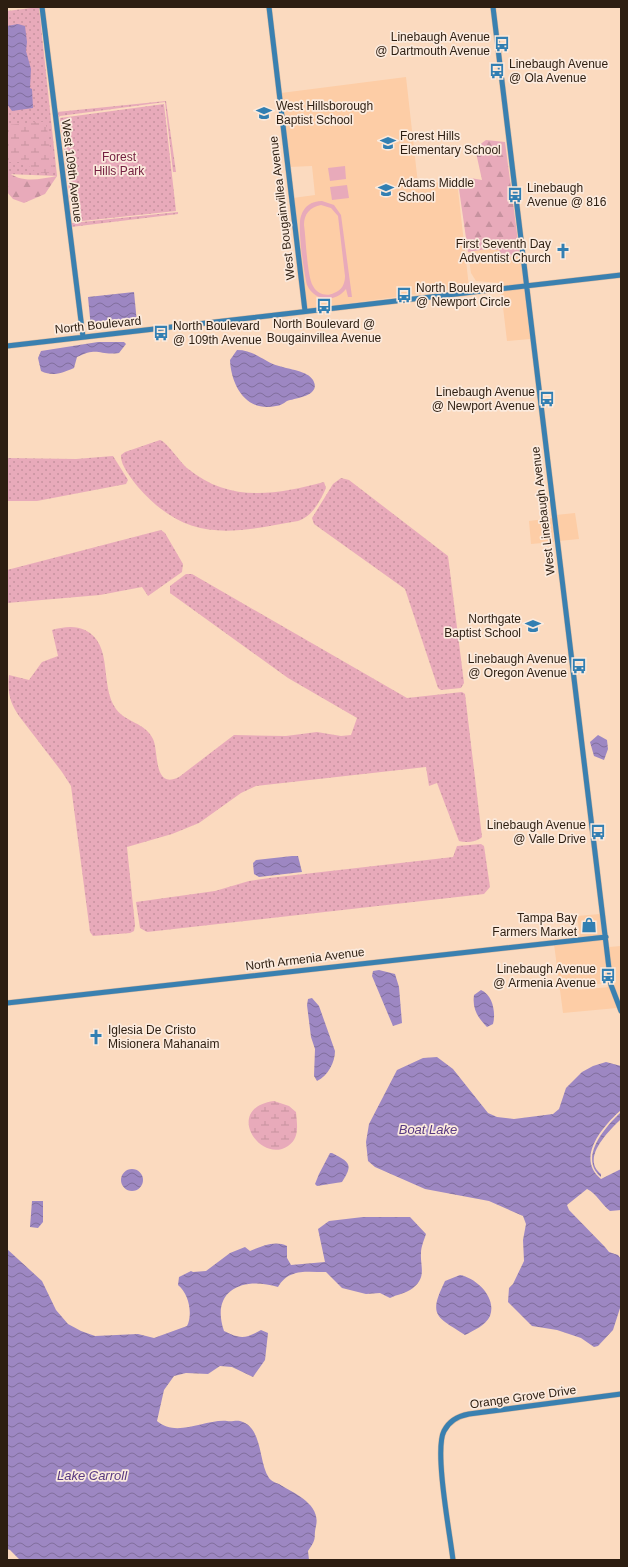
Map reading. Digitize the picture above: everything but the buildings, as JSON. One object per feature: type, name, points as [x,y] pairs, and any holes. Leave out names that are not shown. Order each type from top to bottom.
[{"type":"street","name":"West 109th Avenue","points":[[42,7],[83,337]]},
{"type":"street","name":"West Bougainvillea Avenue","points":[[268,7],[305,311]]},
{"type":"street","name":"West Linebaugh Avenue","points":[[493,7],[574,693],[611,984],[621,1011]]},
{"type":"street","name":"North Boulevard","points":[[7,346],[621,275]]},
{"type":"street","name":"North Armenia Avenue","points":[[7,1003],[606,937]]},
{"type":"street","name":"Orange Grove Drive","points":[[453,1560],[440,1453],[444,1431],[448,1424],[460,1416],[469,1414],[621,1394]]},
{"type":"shaded area","name":"Adams Middle School","points":[[406,77],[418,184],[457,181],[469,287],[308,309],[306,307],[293,198],[315,195],[312,166],[289,167],[281,93]]},
{"type":"shaded area","points":[[487,249],[499,250],[511,258],[520,256],[524,284],[501,287],[500,283],[476,281],[471,273],[468,252]]},
{"type":"shaded area","points":[[524,288],[530,339],[507,341],[501,290]]},
{"type":"shaded area","points":[[575,513],[579,539],[559,541],[556,515]]},
{"type":"shaded area","points":[[552,518],[554,542],[531,544],[529,521]]},
{"type":"shaded area","points":[[600,914],[603,935],[580,937],[577,916]]},
{"type":"shaded area","points":[[604,939],[608,983],[578,986],[578,990],[609,987],[617,1008],[563,1013],[554,944]]},
{"type":"shaded area","points":[[621,946],[621,1007],[613,984],[609,947]]},
{"type":"green space","points":[[39,7],[57,176],[7,174],[7,11]]},
{"type":"green space","points":[[166,101],[176,172],[173,172],[165,102],[60,116],[58,118],[72,223],[178,212],[178,214],[71,227],[57,112]]},
{"type":"green space","name":"Forest Hills Park","points":[[164,104],[176,211],[73,222],[60,118]]},
{"type":"green space","points":[[45,122],[47,128],[53,168],[52,173],[37,173],[24,162],[7,162],[7,125]]},
{"type":"green space","points":[[486,140],[505,142],[520,256],[504,258],[499,250],[487,249],[468,252],[459,189],[462,182],[470,178],[482,180],[475,148]]},
{"type":"green space","points":[[345,166],[346,179],[330,181],[328,168]]},
{"type":"green space","points":[[7,171],[18,178],[31,180],[57,176],[45,194],[24,203],[13,199],[7,192]]},
{"type":"green space","points":[[347,185],[349,198],[332,200],[330,187]]},
{"type":"green space","points":[[318,201],[334,205],[341,215],[352,297],[348,297],[346,289],[336,297],[325,299],[315,295],[307,285],[301,250],[300,221],[302,212],[306,207]],"holes":[[[321,205],[331,208],[338,216],[345,279],[344,284],[337,292],[325,295],[315,289],[309,274],[304,221],[306,214],[314,207]]]},
{"type":"green space","points":[[160,440],[166,444],[187,468],[203,479],[219,487],[253,493],[270,493],[306,487],[324,482],[326,488],[312,512],[308,516],[298,521],[231,531],[212,530],[193,526],[175,518],[156,505],[138,487],[122,463],[121,455],[125,452]]},
{"type":"green space","points":[[113,456],[128,480],[126,484],[37,501],[7,501],[7,458],[76,459]]},
{"type":"green space","points":[[341,478],[349,480],[448,556],[464,683],[461,688],[441,690],[438,688],[405,589],[314,524],[312,518],[333,484]]},
{"type":"green space","points":[[161,530],[165,533],[183,564],[182,572],[148,596],[142,587],[100,595],[7,603],[7,570]]},
{"type":"green space","points":[[186,574],[192,574],[407,698],[462,692],[465,694],[482,837],[471,842],[459,841],[437,783],[429,786],[426,767],[256,786],[241,793],[199,823],[172,834],[127,847],[135,925],[134,931],[130,933],[93,936],[90,932],[71,786],[19,716],[11,702],[8,687],[9,675],[29,680],[42,662],[58,656],[52,630],[64,627],[77,627],[94,636],[100,645],[108,688],[116,709],[125,717],[146,729],[150,734],[155,745],[158,768],[165,778],[171,780],[179,777],[234,735],[286,736],[317,732],[341,736],[351,735],[357,718],[288,678],[170,593],[170,586]]},
{"type":"green space","points":[[481,844],[484,846],[490,887],[484,894],[147,932],[140,928],[136,902],[215,891],[249,881],[269,878],[453,857],[457,846]]},
{"type":"green space","points":[[274,1101],[289,1106],[296,1112],[297,1122],[297,1131],[292,1143],[277,1150],[267,1148],[258,1142],[251,1133],[249,1123],[251,1114],[259,1106]]},
{"type":"water","points":[[18,24],[25,26],[27,42],[26,51],[31,69],[30,88],[32,89],[33,108],[12,111],[7,104],[7,26]]},
{"type":"water","points":[[134,292],[137,323],[91,328],[88,297]]},
{"type":"water","points":[[98,342],[124,342],[126,344],[119,353],[112,354],[90,352],[77,357],[74,368],[61,373],[50,374],[41,371],[38,358],[41,351]]},
{"type":"water","points":[[237,350],[249,352],[274,364],[307,374],[313,380],[315,385],[314,390],[311,393],[287,401],[279,406],[265,407],[256,405],[242,395],[233,379],[230,360]]},
{"type":"water","points":[[598,735],[607,740],[608,749],[604,760],[594,756],[590,742]]},
{"type":"water","points":[[298,856],[302,872],[259,877],[254,874],[253,863],[256,860]]},
{"type":"water","points":[[379,970],[395,974],[399,987],[402,1023],[393,1026],[372,976],[373,971]]},
{"type":"water","points":[[481,990],[485,992],[491,1000],[494,1010],[493,1024],[487,1027],[478,1017],[474,1005],[474,995]]},
{"type":"water","points":[[312,998],[319,1006],[335,1051],[334,1060],[328,1072],[317,1081],[314,1076],[315,1049],[311,1037],[307,1005],[308,999]]},
{"type":"water","name":"Boat Lake","points":[[437,1057],[453,1069],[488,1113],[497,1117],[514,1119],[553,1114],[559,1109],[566,1088],[582,1072],[593,1066],[606,1062],[621,1066],[621,1110],[600,1133],[594,1143],[591,1152],[591,1162],[594,1171],[601,1179],[621,1169],[621,1210],[610,1211],[594,1194],[587,1189],[567,1205],[569,1210],[609,1252],[618,1255],[621,1259],[621,1305],[613,1330],[598,1346],[594,1347],[581,1338],[557,1330],[532,1326],[508,1302],[509,1288],[513,1284],[524,1261],[523,1240],[526,1224],[523,1216],[489,1201],[425,1189],[375,1167],[368,1161],[366,1142],[369,1124],[397,1070],[423,1058]]},
{"type":"water","points":[[621,1112],[621,1119],[604,1137],[595,1152],[595,1167],[601,1174],[601,1177],[595,1169],[592,1161],[593,1152],[596,1143],[602,1134]]},
{"type":"water","points":[[330,1153],[346,1161],[349,1167],[348,1171],[342,1182],[317,1186],[315,1184]]},
{"type":"water","points":[[132,1169],[140,1172],[143,1180],[140,1188],[132,1191],[124,1188],[121,1180],[124,1172]]},
{"type":"water","points":[[32,1201],[43,1201],[43,1222],[38,1228],[30,1227]]},
{"type":"water","name":"Lake Carroll","points":[[363,1217],[410,1217],[426,1234],[421,1251],[421,1276],[420,1280],[413,1288],[407,1292],[390,1298],[380,1293],[366,1294],[342,1288],[326,1272],[299,1272],[287,1277],[278,1287],[253,1283],[242,1285],[226,1296],[222,1305],[221,1317],[224,1331],[239,1337],[251,1335],[261,1330],[268,1333],[265,1360],[253,1377],[232,1367],[220,1366],[208,1374],[186,1373],[174,1376],[164,1390],[157,1421],[165,1426],[173,1428],[191,1427],[218,1421],[240,1421],[247,1424],[253,1430],[256,1437],[269,1478],[305,1500],[315,1512],[317,1518],[315,1538],[308,1551],[309,1560],[20,1560],[7,1549],[7,1249],[42,1281],[56,1310],[68,1324],[95,1336],[138,1334],[154,1338],[187,1326],[190,1310],[185,1294],[178,1285],[179,1277],[191,1271],[206,1271],[230,1253],[245,1247],[250,1251],[273,1244],[282,1244],[287,1246],[287,1258],[291,1265],[325,1262],[318,1229],[329,1221]]},
{"type":"water","points":[[460,1275],[478,1284],[488,1295],[491,1302],[490,1316],[486,1322],[465,1335],[441,1319],[436,1308],[445,1281]]},
{"type":"place","name":"Linebaugh Avenue @ Dartmouth Avenue","points":[[502,44]]},
{"type":"place","name":"Linebaugh Avenue @ Ola Avenue","points":[[497,71]]},
{"type":"place","name":"West Hillsborough Baptist School","points":[[264,113]]},
{"type":"place","name":"Forest Hills Elementary School","points":[[388,143]]},
{"type":"place","name":"Adams Middle School","points":[[386,190]]},
{"type":"place","name":"Linebaugh Avenue @ 816","points":[[515,195]]},
{"type":"place","name":"First Seventh Day Adventist Church","points":[[563,251]]},
{"type":"place","name":"North Boulevard @ Newport Circle","points":[[404,295]]},
{"type":"place","name":"North Boulevard @ Bougainvillea Avenue","points":[[324,306]]},
{"type":"place","name":"North Boulevard @ 109th Avenue","points":[[161,333]]},
{"type":"place","name":"Linebaugh Avenue @ Newport Avenue","points":[[547,399]]},
{"type":"place","name":"Northgate Baptist School","points":[[533,626]]},
{"type":"place","name":"Linebaugh Avenue @ Oregon Avenue","points":[[579,666]]},
{"type":"place","name":"Linebaugh Avenue @ Valle Drive","points":[[598,832]]},
{"type":"place","name":"Tampa Bay Farmers Market","points":[[589,925]]},
{"type":"place","name":"Linebaugh Avenue @ Armenia Avenue","points":[[608,976]]},
{"type":"place","name":"Iglesia De Cristo Misionera Mahanaim","points":[[96,1037]]}]
